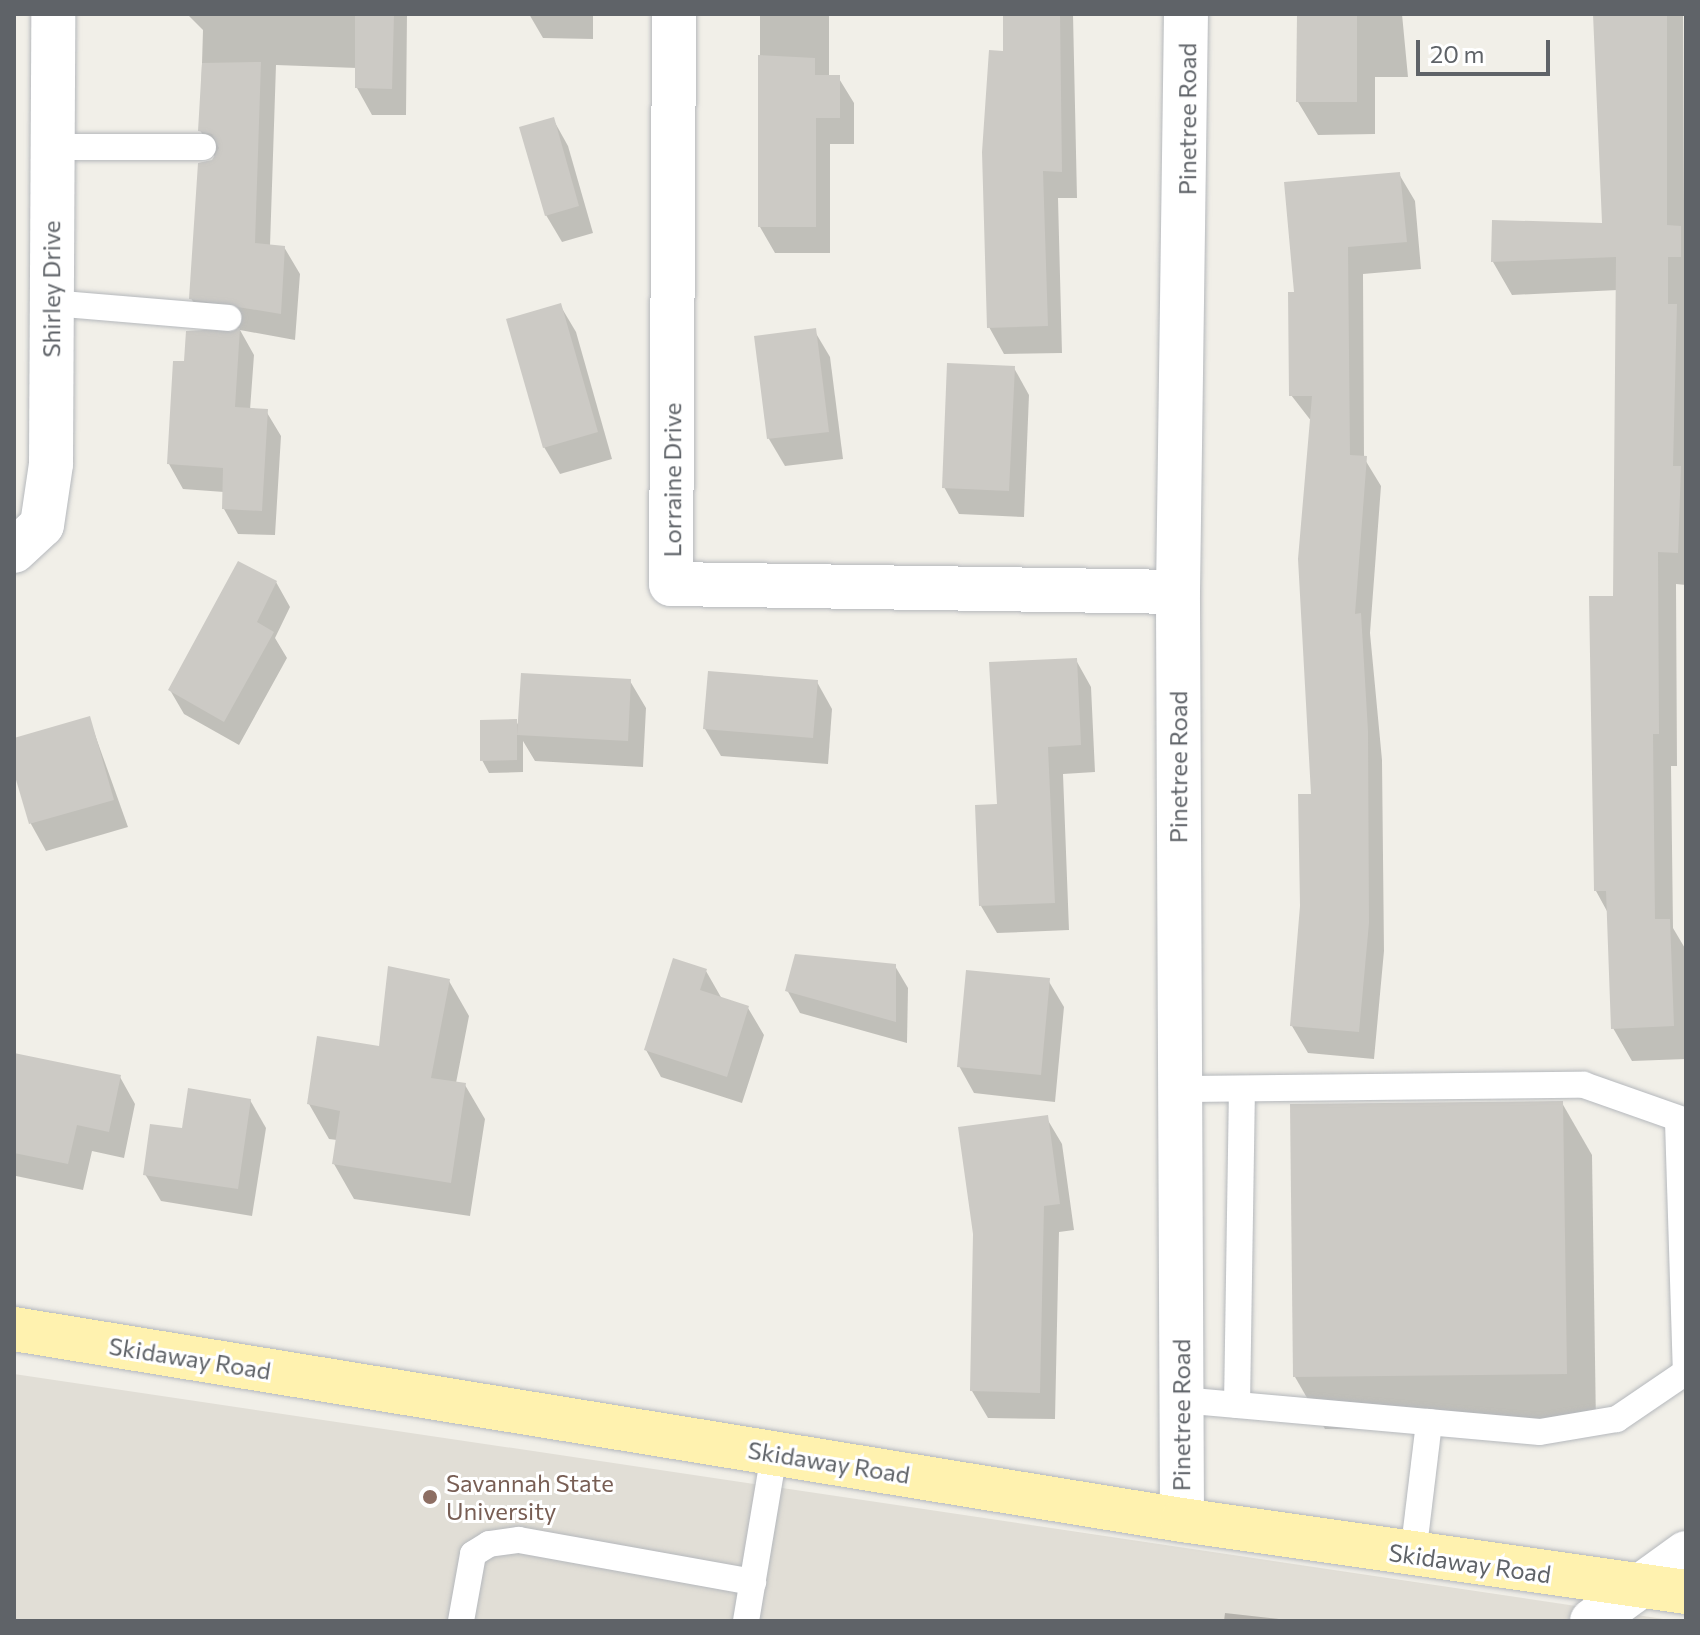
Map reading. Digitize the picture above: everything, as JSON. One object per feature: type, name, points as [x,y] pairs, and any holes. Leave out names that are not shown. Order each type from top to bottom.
[{"type":"main road","name":"Skidaway Road","points":[[14,1329],[1182,1520],[1413,1555],[1666,1588]]},
{"type":"street","name":"Shirley Drive","points":[[14,551],[42,525],[51,464],[53,14]]},
{"type":"street","name":"Lorraine Drive","points":[[674,14],[671,584],[1178,592]]},
{"type":"street","name":"Pinetree Road","points":[[1182,1520],[1178,592],[1186,14]]},
{"type":"street","points":[[1592,1621],[1666,1588],[1686,1553]]},
{"type":"lane","points":[[52,147],[203,147]]},
{"type":"lane","points":[[51,303],[228,318]]},
{"type":"lane","points":[[1179,1089],[1584,1085],[1644,1101],[1682,1121],[1686,1372],[1617,1419],[1540,1432],[1181,1400]]},
{"type":"lane","points":[[1237,1405],[1242,1089]]},
{"type":"lane","points":[[1413,1555],[1429,1422]]},
{"type":"lane","points":[[746,1621],[774,1453]]},
{"type":"lane","points":[[461,1621],[473,1554],[519,1540],[753,1582]]},
{"type":"shaded area","name":"Savannah State University","points":[[14,1374],[1677,1621],[14,1621]]},
{"type":"building","points":[[355,14],[394,14],[392,89],[355,88]]},
{"type":"building","points":[[1003,14],[1060,14],[1062,172],[1043,171],[1048,326],[987,328],[982,152],[989,50],[1003,51]]},
{"type":"building","points":[[1297,14],[1357,14],[1357,102],[1296,102]]},
{"type":"building","points":[[1593,14],[1667,14],[1667,225],[1681,226],[1681,257],[1668,257],[1668,304],[1677,304],[1673,466],[1681,466],[1678,553],[1658,552],[1659,734],[1653,734],[1655,919],[1670,919],[1674,1026],[1611,1029],[1606,891],[1594,891],[1589,596],[1613,596],[1616,257],[1491,262],[1492,220],[1602,223]]},
{"type":"building","points":[[758,55],[815,58],[815,75],[840,75],[840,118],[816,118],[816,227],[758,227]]},
{"type":"building","points":[[261,62],[255,243],[285,246],[281,314],[189,299],[198,163],[212,160],[219,148],[212,134],[198,131],[202,63]]},
{"type":"building","points":[[554,117],[579,206],[545,216],[519,127]]},
{"type":"building","points":[[1400,172],[1407,242],[1348,247],[1350,455],[1367,456],[1355,614],[1361,613],[1368,731],[1369,923],[1359,1032],[1290,1026],[1300,906],[1298,794],[1311,794],[1298,559],[1312,396],[1289,396],[1288,292],[1294,292],[1284,182]]},
{"type":"building","points":[[561,303],[598,432],[543,448],[506,319]]},
{"type":"building","points":[[240,328],[235,407],[268,409],[262,511],[222,509],[223,468],[167,464],[173,361],[184,361],[186,331]]},
{"type":"building","points":[[816,328],[829,432],[767,439],[754,336]]},
{"type":"building","points":[[947,363],[1015,366],[1009,491],[942,488]]},
{"type":"building","points":[[238,561],[277,581],[257,622],[274,632],[224,722],[168,690]]},
{"type":"building","points":[[1077,658],[1081,745],[1048,747],[1055,903],[979,906],[975,805],[997,804],[989,662]]},
{"type":"building","points":[[708,671],[818,680],[813,738],[703,729]]},
{"type":"building","points":[[521,673],[631,679],[628,741],[517,735]]},
{"type":"building","points":[[90,716],[114,800],[29,824],[14,773],[14,738]]},
{"type":"building","points":[[517,719],[517,760],[480,761],[480,720]]},
{"type":"building","points":[[795,954],[896,964],[896,1022],[785,991]]},
{"type":"building","points":[[673,958],[707,969],[700,990],[749,1006],[727,1077],[644,1050]]},
{"type":"building","points":[[388,966],[450,979],[431,1078],[466,1083],[451,1183],[332,1164],[340,1111],[307,1104],[317,1036],[379,1046]]},
{"type":"building","points":[[966,970],[1050,978],[1041,1075],[957,1067]]},
{"type":"building","points":[[14,1053],[121,1075],[109,1132],[77,1125],[68,1164],[14,1153]]},
{"type":"building","points":[[188,1088],[251,1099],[238,1189],[143,1175],[150,1124],[182,1128]]},
{"type":"building","points":[[1563,1101],[1567,1374],[1293,1377],[1290,1104]]},
{"type":"building","points":[[1048,1115],[1060,1204],[1044,1206],[1040,1393],[970,1391],[973,1234],[958,1127]]},
{"type":"place","name":"Savannah State University","points":[[430,1497]]}]
